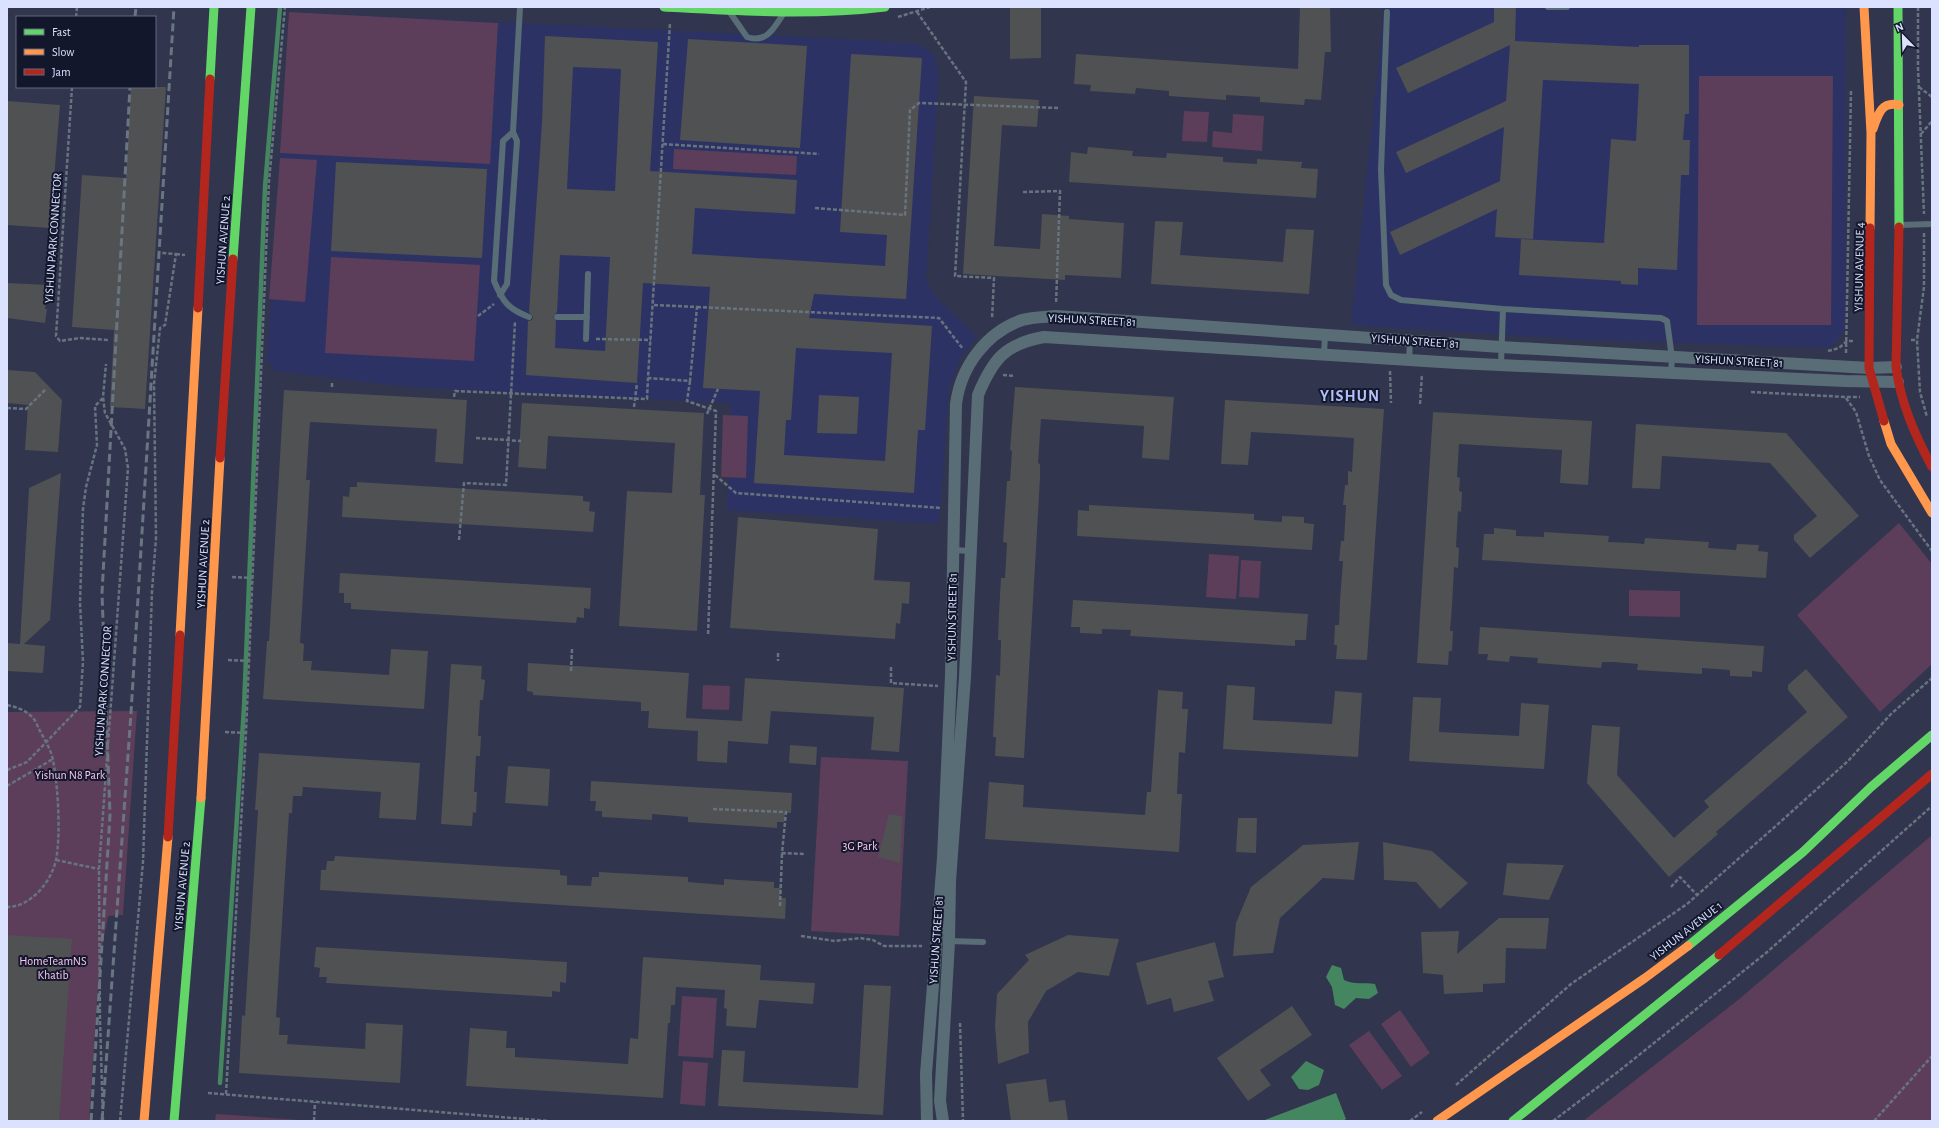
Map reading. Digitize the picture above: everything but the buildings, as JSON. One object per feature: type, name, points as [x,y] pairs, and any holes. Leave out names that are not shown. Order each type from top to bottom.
[{"type":"main road","name":"YISHUN AVENUE 2","points":[[144,1121],[160,935],[174,724],[214,7]]},
{"type":"main road","name":"YISHUN AVENUE 2","points":[[174,1121],[206,727],[224,398],[251,7]]},
{"type":"main road","points":[[664,7],[783,13],[866,10],[885,7]]},
{"type":"main road","name":"YISHUN AVENUE 4","points":[[1864,7],[1871,133],[1869,368],[1891,444],[1932,513]]},
{"type":"main road","points":[[1898,7],[1899,225],[1896,367],[1898,382],[1908,420],[1932,467]]},
{"type":"main road","points":[[1871,133],[1882,107],[1886,104],[1893,103],[1899,106]]},
{"type":"main road","points":[[174,724],[180,710],[190,704],[200,708],[206,727]]},
{"type":"main road","name":"YISHUN AVENUE 1","points":[[1437,1121],[1645,978],[1705,932],[1803,852],[1871,787],[1932,735]]},
{"type":"main road","points":[[1513,1121],[1605,1050],[1726,951],[1932,774]]},
{"type":"street","name":"YISHUN STREET 81","points":[[927,1121],[927,1066],[941,966],[949,942],[950,921],[947,859],[957,394],[962,376],[974,356],[996,334],[1023,320],[1056,316],[1672,358],[1869,368],[1896,367]]},
{"type":"street","name":"YISHUN STREET 81","points":[[943,1121],[940,1101],[941,966],[937,940],[937,920],[947,859],[967,624],[978,395],[988,372],[1005,352],[1026,341],[1044,337],[1501,365],[1898,382]]},
{"type":"lane","points":[[501,296],[507,284],[517,140],[513,132],[520,7]]},
{"type":"lane","points":[[1548,7],[1567,7]]},
{"type":"lane","points":[[728,11],[748,37],[759,39],[768,35],[783,13]]},
{"type":"lane","points":[[1387,12],[1381,170],[1386,285],[1391,295],[1401,300],[1504,309],[1661,318],[1667,321],[1672,358],[1671,373]]},
{"type":"lane","points":[[513,132],[503,140],[494,281],[501,296],[512,310],[529,317]]},
{"type":"lane","points":[[1899,225],[1932,224]]},
{"type":"lane","points":[[586,339],[588,274]]},
{"type":"lane","points":[[1501,365],[1504,309]]},
{"type":"lane","points":[[557,317],[587,317]]},
{"type":"lane","points":[[1324,355],[1325,335]]},
{"type":"lane","points":[[1409,360],[1410,341]]},
{"type":"lane","points":[[953,550],[970,551]]},
{"type":"lane","points":[[952,624],[967,624]]},
{"type":"lane","points":[[937,920],[950,921]]},
{"type":"lane","points":[[937,940],[949,942],[983,942]]},
{"type":"path","points":[[226,1094],[247,733],[269,181],[285,7]]},
{"type":"path","points":[[917,12],[966,82],[955,276],[994,278],[992,319]]},
{"type":"path","points":[[454,397],[455,391],[647,399],[654,305],[670,21]]},
{"type":"path","points":[[1919,86],[1932,97]]},
{"type":"path","name":"YISHUN PARK CONNECTOR","points":[[72,88],[56,336],[60,340],[80,338],[108,340]]},
{"type":"path","points":[[1847,341],[1851,88]]},
{"type":"path","points":[[815,208],[905,215],[910,110],[919,103],[1058,108]]},
{"type":"path","points":[[1920,134],[1932,121]]},
{"type":"path","points":[[663,144],[819,154]]},
{"type":"path","points":[[1023,192],[1060,191],[1056,305]]},
{"type":"path","points":[[120,1121],[143,862],[152,591],[156,538],[154,384],[160,328],[165,325],[176,254],[162,253]]},
{"type":"path","points":[[478,316],[501,296]]},
{"type":"path","points":[[1050,304],[1064,306]]},
{"type":"path","points":[[654,305],[939,318],[963,349]]},
{"type":"path","points":[[696,307],[687,401],[716,411],[708,636]]},
{"type":"path","points":[[459,540],[464,483],[506,485],[516,312]]},
{"type":"path","points":[[987,324],[998,316]]},
{"type":"path","points":[[586,339],[651,340]]},
{"type":"path","points":[[959,356],[967,343]]},
{"type":"path","name":"YISHUN PARK CONNECTOR","points":[[103,1121],[100,1019],[99,869],[128,468],[125,449],[105,413],[103,397],[106,364]]},
{"type":"path","points":[[1383,370],[1396,372]]},
{"type":"path","points":[[1390,371],[1391,403]]},
{"type":"path","points":[[1415,373],[1429,374]]},
{"type":"path","points":[[1420,404],[1422,374]]},
{"type":"path","points":[[1002,375],[1015,376]]},
{"type":"path","points":[[648,378],[690,381]]},
{"type":"path","points":[[332,380],[332,387]]},
{"type":"path","points":[[634,407],[637,382]]},
{"type":"path","points":[[7,408],[26,409],[46,389]]},
{"type":"path","points":[[707,414],[718,389]]},
{"type":"path","points":[[7,770],[27,762],[80,707],[83,662],[80,603],[83,509],[86,487],[97,445],[95,406],[103,397]]},
{"type":"path","points":[[1846,398],[1856,412],[1869,456],[1880,480],[1932,551]]},
{"type":"path","points":[[476,438],[521,441]]},
{"type":"path","points":[[714,474],[736,493],[940,508]]},
{"type":"path","points":[[940,516],[941,500]]},
{"type":"path","points":[[232,577],[253,578]]},
{"type":"path","points":[[571,671],[572,649]]},
{"type":"path","points":[[778,653],[778,661]]},
{"type":"path","points":[[228,660],[249,661]]},
{"type":"path","points":[[891,667],[891,683],[939,686]]},
{"type":"path","points":[[1454,1087],[1571,984],[1687,904],[1848,761],[1891,714],[1932,678]]},
{"type":"path","points":[[939,680],[939,693]]},
{"type":"path","points":[[7,705],[17,707],[32,717],[53,759],[58,826],[56,860],[48,879],[40,891],[28,901],[15,907],[7,907]]},
{"type":"path","points":[[225,732],[247,733]]},
{"type":"path","points":[[7,786],[53,759]]},
{"type":"path","points":[[1553,1121],[1766,953],[1932,806]]},
{"type":"path","points":[[713,809],[786,812],[782,853],[780,906]]},
{"type":"path","points":[[782,853],[805,854]]},
{"type":"path","points":[[56,860],[99,869]]},
{"type":"path","points":[[1671,887],[1680,877],[1697,895]]},
{"type":"path","points":[[801,936],[835,941],[860,938],[873,940],[884,946],[925,946]]},
{"type":"path","points":[[1874,1121],[1932,1056]]},
{"type":"path","points":[[208,1093],[549,1121]]},
{"type":"path","points":[[314,1121],[316,1102]]},
{"type":"path","points":[[1410,1121],[1422,1111]]},
{"type":"shaded area","points":[[1384,7],[1846,7],[1845,330],[1831,348],[1586,340],[1351,325]]},
{"type":"shaded area","points":[[289,12],[867,40],[915,44],[928,49],[934,56],[939,73],[926,280],[935,296],[977,337],[961,357],[949,388],[939,524],[727,510],[731,403],[408,387],[275,371],[267,360]]},
{"type":"shaded area","points":[[1332,965],[1341,968],[1344,980],[1375,984],[1378,993],[1369,999],[1356,998],[1344,1009],[1335,1005],[1332,987],[1326,977]]},
{"type":"shaded area","points":[[1306,1061],[1324,1070],[1319,1085],[1308,1090],[1299,1089],[1291,1077]]},
{"type":"shaded area","points":[[1336,1093],[1346,1119],[1343,1121],[1262,1121]]},
{"type":"green space","points":[[289,12],[498,23],[490,164],[280,153]]},
{"type":"green space","points":[[1699,76],[1833,76],[1831,325],[1697,325]]},
{"type":"green space","points":[[1184,111],[1209,112],[1207,142],[1182,141]]},
{"type":"green space","points":[[1233,114],[1264,116],[1262,151],[1212,147],[1213,131],[1232,133]]},
{"type":"green space","points":[[674,149],[797,156],[796,175],[673,169]]},
{"type":"green space","points":[[280,158],[317,160],[305,302],[269,299]]},
{"type":"green space","points":[[331,257],[480,265],[474,361],[325,353]]},
{"type":"green space","points":[[723,415],[748,416],[746,478],[721,477]]},
{"type":"green space","points":[[1899,523],[1932,564],[1932,664],[1880,712],[1797,615]]},
{"type":"green space","points":[[1209,554],[1239,556],[1236,599],[1206,597]]},
{"type":"green space","points":[[1241,560],[1261,561],[1259,598],[1239,597]]},
{"type":"green space","points":[[1629,590],[1680,591],[1680,617],[1629,616]]},
{"type":"green space","points":[[703,685],[730,686],[729,710],[702,709]]},
{"type":"green space","points":[[137,711],[123,915],[108,916],[100,957],[89,1121],[7,1121],[7,712]]},
{"type":"green space","name":"3G Park","points":[[821,757],[908,761],[899,936],[811,931]]},
{"type":"green space","points":[[1932,835],[1932,1121],[1583,1121],[1738,1000]]},
{"type":"green space","points":[[682,996],[717,998],[713,1058],[678,1056]]},
{"type":"green space","points":[[1400,1010],[1430,1053],[1411,1067],[1381,1024]]},
{"type":"green space","points":[[1369,1031],[1402,1076],[1382,1090],[1349,1045]]},
{"type":"green space","points":[[683,1061],[708,1063],[705,1106],[680,1104]]},
{"type":"green space","points":[[216,1114],[314,1121],[215,1121]]},
{"type":"waterway","points":[[220,1083],[244,707],[265,187],[280,7]]},
{"type":"railway","points":[[135,16],[136,7]]},
{"type":"railway","points":[[102,1121],[131,713],[174,7]]},
{"type":"railway","points":[[91,1121],[110,815],[102,593],[130,88]]},
{"type":"traffic: fast","points":[[210,79],[214,7]]},
{"type":"traffic: fast","points":[[233,259],[251,7]]},
{"type":"traffic: fast","points":[[664,7],[774,12],[857,10],[885,7]]},
{"type":"traffic: fast","points":[[1898,7],[1899,227]]},
{"type":"traffic: fast","points":[[1688,946],[1803,852],[1871,787],[1932,735]]},
{"type":"traffic: fast","points":[[174,1121],[201,798]]},
{"type":"traffic: fast","points":[[1513,1121],[1719,955]]},
{"type":"traffic: slow","points":[[1864,7],[1871,133],[1870,228]]},
{"type":"traffic: slow","points":[[1873,129],[1879,114],[1884,107],[1893,104],[1899,105]]},
{"type":"traffic: slow","points":[[180,635],[198,308]]},
{"type":"traffic: slow","points":[[1884,421],[1891,444],[1932,513]]},
{"type":"traffic: slow","points":[[201,798],[220,458]]},
{"type":"traffic: slow","points":[[144,1121],[168,837]]},
{"type":"traffic: slow","points":[[1437,1121],[1645,978],[1688,946]]},
{"type":"traffic: jam","points":[[198,308],[210,79]]},
{"type":"traffic: jam","points":[[1899,227],[1896,367],[1905,406],[1920,443],[1932,467]]},
{"type":"traffic: jam","points":[[1870,228],[1869,368],[1884,421]]},
{"type":"traffic: jam","points":[[220,458],[233,259]]},
{"type":"traffic: jam","points":[[168,837],[180,635]]},
{"type":"traffic: jam","points":[[1719,955],[1932,774]]},
{"type":"district","name":"YISHUN","points":[[1350,395]]},
{"type":"park label","name":"Yishun N8 Park","points":[[70,775]]},
{"type":"park label","name":"HomeTeamNS Khatib","points":[[53,968]]}]
